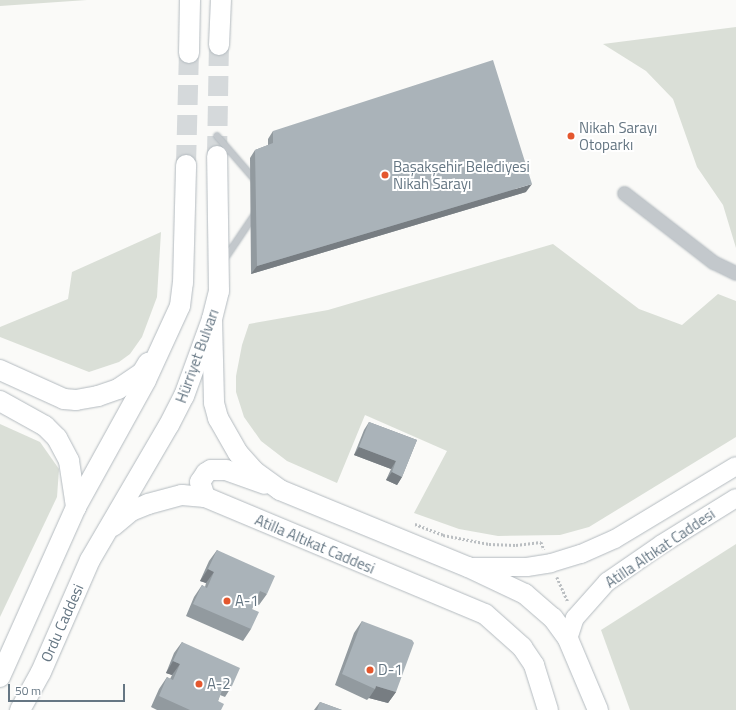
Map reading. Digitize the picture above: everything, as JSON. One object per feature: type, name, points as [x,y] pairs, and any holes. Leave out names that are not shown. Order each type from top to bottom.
[{"type":"main road","points":[[189,53],[190,0]]},
{"type":"main road","points":[[219,45],[221,0]]},
{"type":"main road","name":"Hürriyet Bulvarı","points":[[103,535],[170,425],[184,396],[212,319],[218,291],[219,268],[217,156]]},
{"type":"main road","points":[[0,677],[76,507],[146,380],[172,328],[180,306],[183,283],[186,165]]},
{"type":"main road","name":"Atilla Altıkat Caddesi","points":[[212,319],[214,403],[218,418],[238,453],[254,471],[280,490],[468,567],[525,594],[553,618],[568,639]]},
{"type":"main road","points":[[0,370],[64,399],[98,396],[118,389],[142,373],[172,328]]},
{"type":"main road","points":[[0,401],[45,426],[57,438],[69,461],[76,507]]},
{"type":"main road","points":[[205,497],[200,482],[206,473],[217,470],[226,470],[280,490]]},
{"type":"main road","name":"Atilla Altıkat Caddesi","points":[[103,535],[131,511],[148,504],[182,495],[205,497],[485,614],[522,647],[534,665],[548,710]]},
{"type":"main road","name":"Ordu Caddesi","points":[[20,710],[41,672],[103,535]]},
{"type":"main road","points":[[568,639],[598,710]]},
{"type":"street","points":[[624,193],[713,262],[736,273]]},
{"type":"street","name":"Atilla Altıkat Caddesi","points":[[468,567],[505,568],[551,563],[615,540],[736,466]]},
{"type":"street","name":"Atilla Altıkat Caddesi","points":[[568,639],[575,618],[607,582],[662,544],[736,498]]},
{"type":"lane","points":[[217,136],[259,185]]},
{"type":"lane","points":[[219,268],[260,206]]},
{"type":"path","points":[[413,524],[443,535],[489,544],[516,545],[541,542],[575,618]]},
{"type":"shaded area","points":[[0,0],[87,0],[0,6]]},
{"type":"shaded area","points":[[736,27],[736,248],[723,205],[697,167],[673,99],[646,71],[603,44]]},
{"type":"shaded area","points":[[161,232],[157,297],[142,337],[130,354],[119,362],[89,372],[0,337],[0,327],[68,299],[72,272]]},
{"type":"shaded area","points":[[553,244],[639,309],[682,325],[718,294],[736,301],[736,437],[589,527],[560,535],[498,536],[459,529],[414,513],[447,451],[365,415],[337,483],[287,461],[261,441],[244,417],[236,392],[236,376],[242,345],[249,324],[328,310]]},
{"type":"shaded area","points":[[0,424],[40,442],[59,469],[57,497],[0,617]]},
{"type":"shaded area","points":[[736,544],[736,710],[630,710],[601,630]]},
{"type":"building","name":"Başakşehir Belediyesi Nikah Sarayı","points":[[493,60],[532,184],[257,266],[255,150],[273,143],[273,131]]},
{"type":"building","points":[[369,422],[417,440],[402,477],[392,472],[396,461],[359,447]]},
{"type":"building","name":"A-1","points":[[217,550],[275,576],[267,594],[260,591],[252,609],[259,612],[251,629],[193,604],[202,585],[207,588],[214,572],[208,569]]},
{"type":"building","name":"D-1","points":[[362,621],[412,640],[414,643],[396,692],[376,686],[375,689],[342,674]]},
{"type":"building","name":"A-2","points":[[182,642],[240,668],[232,686],[225,683],[218,701],[224,704],[221,710],[190,710],[159,696],[167,677],[173,680],[180,664],[173,661]]},
{"type":"building","points":[[320,702],[342,710],[317,710]]},
{"type":"tunnel","points":[[217,156],[219,45]]},
{"type":"tunnel","points":[[186,165],[189,53]]},
{"type":"place","name":"Nikah Sarayı Otoparkı","points":[[571,136]]},
{"type":"place","name":"Başakşehir Belediyesi Nikah Sarayı","points":[[385,175]]},
{"type":"place","name":"A-1","points":[[227,601]]},
{"type":"place","name":"D-1","points":[[370,670]]},
{"type":"place","name":"A-2","points":[[199,684]]}]
